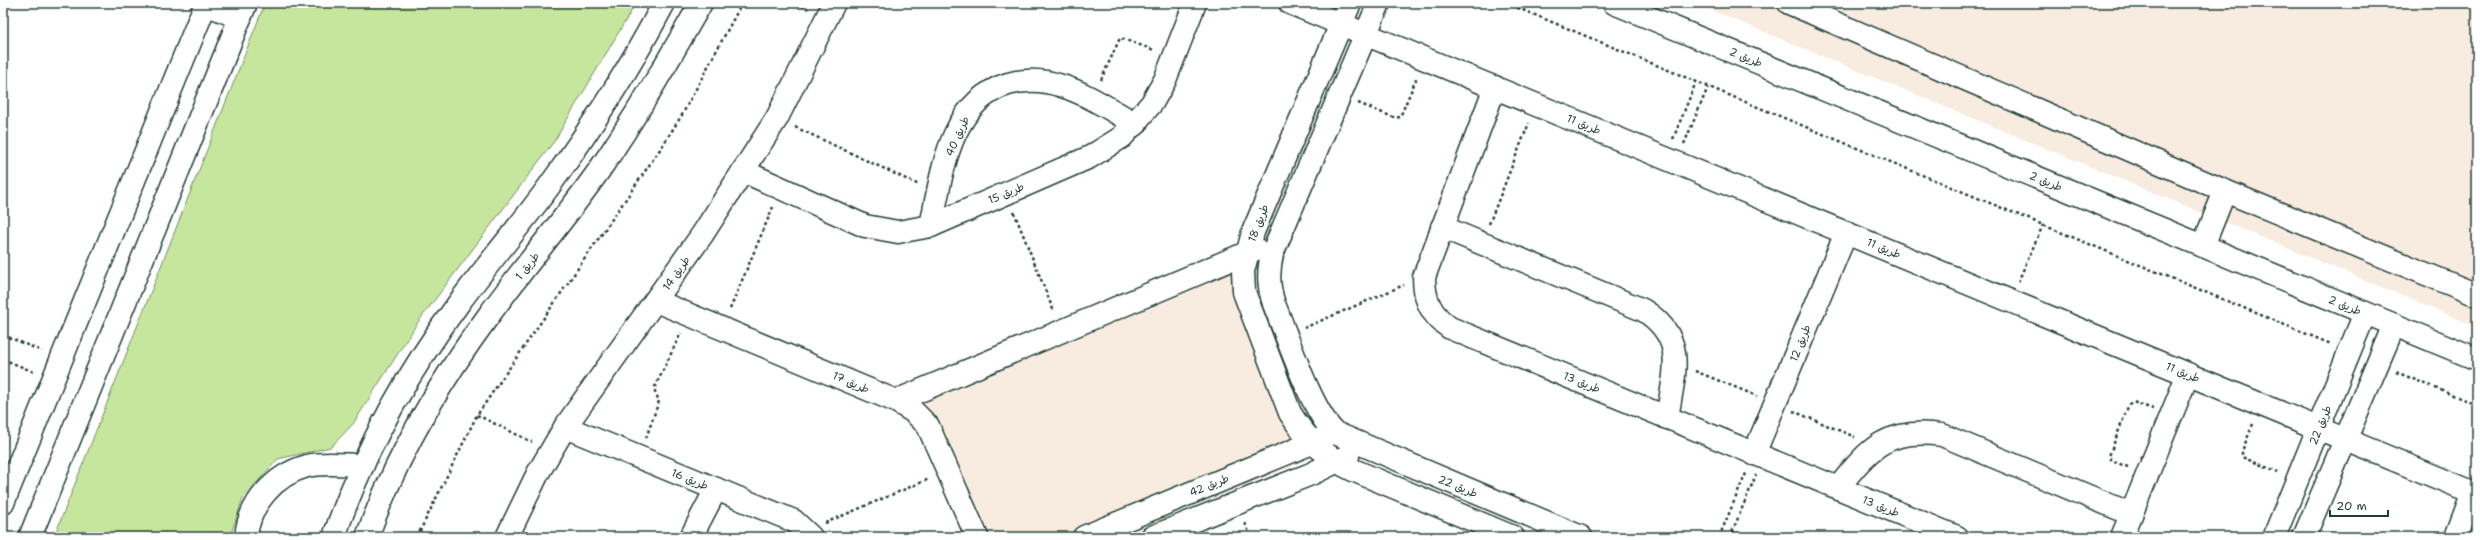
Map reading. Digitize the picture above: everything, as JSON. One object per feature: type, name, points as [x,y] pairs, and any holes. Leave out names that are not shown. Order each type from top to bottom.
[{"type":"street","points":[[3,503],[206,3],[243,10],[30,537]]},
{"type":"street","points":[[334,537],[363,465],[392,406],[433,340],[571,155],[625,73],[664,3]]},
{"type":"street","name":"طريق 1","points":[[366,537],[392,475],[437,392],[489,314],[601,168],[638,111],[701,3]]},
{"type":"street","name":"طريق 14","points":[[507,537],[550,452],[565,428],[656,301],[777,118],[834,3]]},
{"type":"street","name":"طريق 15","points":[[743,171],[865,226],[882,231],[915,230],[931,226],[1090,157],[1107,148],[1136,124],[1152,103],[1174,58],[1195,3]]},
{"type":"street","name":"طريق 11","points":[[1290,3],[2475,493]]},
{"type":"street","name":"طريق 18","points":[[1312,443],[1290,413],[1247,299],[1243,271],[1246,253],[1350,3]]},
{"type":"street","points":[[1335,433],[1327,426],[1317,407],[1269,288],[1270,260],[1378,3]]},
{"type":"street","name":"طريق 2","points":[[1614,3],[2477,359]]},
{"type":"street","points":[[1789,3],[1812,7],[2225,191],[2477,295]]},
{"type":"street","name":"طريق 40","points":[[931,226],[952,140],[963,118],[978,100],[997,88],[1018,81],[1041,81],[1063,86],[1136,124]]},
{"type":"street","name":"طريق 13","points":[[1495,87],[1424,277],[1426,301],[1432,312],[1450,328],[1957,537]]},
{"type":"street","points":[[2203,246],[2225,191]]},
{"type":"street","points":[[1442,227],[1643,310],[1658,319],[1668,332],[1674,348],[1676,363],[1667,418]]},
{"type":"street","name":"طريق 12","points":[[1758,456],[1846,233]]},
{"type":"street","points":[[896,401],[1279,239]]},
{"type":"street","name":"طريق 17","points":[[656,301],[896,401],[914,412],[928,426],[977,537]]},
{"type":"street","name":"طريق 22","points":[[2274,537],[2365,313]]},
{"type":"street","points":[[2304,537],[2394,325]]},
{"type":"street","points":[[2122,537],[2188,374]]},
{"type":"street","name":"طريق 16","points":[[565,428],[794,521],[808,534]]},
{"type":"street","points":[[1838,488],[1863,456],[1881,441],[1901,434],[1922,432],[1942,435],[2131,514]]},
{"type":"street","name":"طريق 22","points":[[1335,433],[1364,447],[1581,537]]},
{"type":"street","name":"طريق 42","points":[[1084,537],[1335,433]]},
{"type":"street","points":[[1312,443],[1338,462],[1514,537]]},
{"type":"street","points":[[1152,537],[1182,531],[1338,462],[1364,447]]},
{"type":"street","points":[[246,537],[253,511],[266,490],[285,475],[308,466],[363,465]]},
{"type":"street","points":[[691,537],[716,489]]},
{"type":"street","points":[[2456,537],[2475,493]]},
{"type":"street","points":[[1171,501],[1182,531]]},
{"type":"path","points":[[417,537],[477,415],[661,148],[682,114],[742,3]]},
{"type":"path","points":[[1506,3],[2349,352]]},
{"type":"path","points":[[1092,100],[1120,38],[1174,58]]},
{"type":"path","points":[[1340,96],[1394,118],[1400,117],[1424,58]]},
{"type":"path","points":[[1671,160],[1696,82]]},
{"type":"path","points":[[1671,160],[1708,86]]},
{"type":"path","points":[[1481,243],[1536,105]]},
{"type":"path","points":[[777,118],[938,194]]},
{"type":"path","points":[[722,328],[781,188]]},
{"type":"path","points":[[1007,193],[1061,331]]},
{"type":"path","points":[[2022,274],[2043,225]]},
{"type":"path","points":[[1287,335],[1424,277]]},
{"type":"path","points":[[639,457],[659,401],[654,389],[690,315]]},
{"type":"path","points":[[3,335],[62,358]]},
{"type":"path","points":[[3,359],[53,379]]},
{"type":"path","points":[[2377,364],[2477,404]]},
{"type":"path","points":[[2147,474],[2110,459],[2110,453],[2118,432],[2132,402],[2171,415]]},
{"type":"path","points":[[2261,404],[2242,451],[2242,457],[2297,479]]},
{"type":"path","points":[[477,415],[550,452]]},
{"type":"path","points":[[1730,537],[1758,456]]},
{"type":"path","points":[[1719,537],[1758,456]]},
{"type":"path","points":[[808,534],[949,471]]},
{"type":"path","points":[[1732,531],[1747,537]]},
{"type":"shaded area","points":[[1694,3],[2477,3],[2477,327],[2391,291]]},
{"type":"shaded area","points":[[1264,237],[1256,263],[1256,292],[1313,427],[1334,449],[1169,516],[1177,537],[969,537],[926,440],[886,394]]},
{"type":"green space","points":[[265,3],[636,3],[555,140],[418,322],[353,424],[331,447],[278,459],[243,498],[230,537],[54,537]]}]
